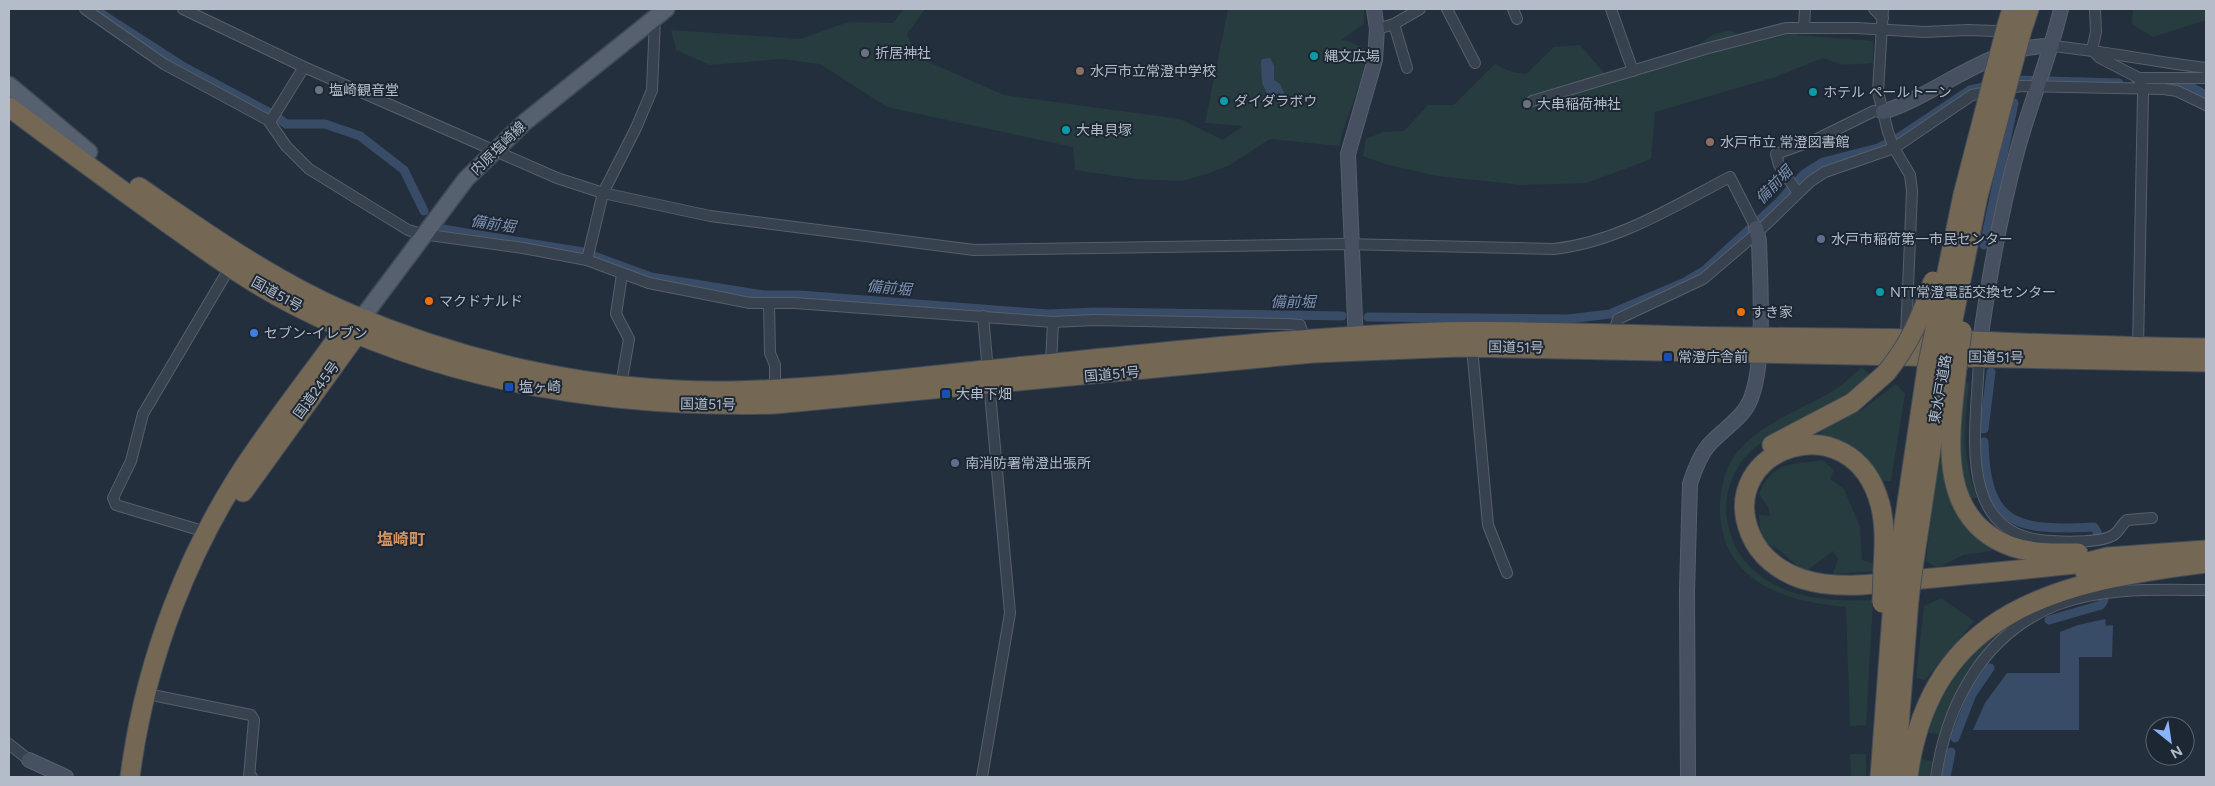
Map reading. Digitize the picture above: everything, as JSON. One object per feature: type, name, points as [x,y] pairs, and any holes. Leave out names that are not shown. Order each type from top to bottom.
[{"type":"highway","name":"東水戸道路","points":[[1942,368],[1963,195],[2009,24],[2029,9]]},
{"type":"highway","name":"東水戸道路","points":[[1895,777],[1895,601],[1898,570],[1942,368],[1971,263],[1996,126],[2009,24]]},
{"type":"highway","points":[[1993,80],[1974,119],[1945,238],[1925,307],[1908,344],[1886,373],[1852,403],[1778,440],[1756,458],[1749,467],[1739,488],[1736,507],[1738,526],[1745,546],[1763,568],[1809,591],[1834,593],[1930,587],[2106,569],[2131,573]]},
{"type":"highway","points":[[9,92],[83,156]]},
{"type":"highway","points":[[9,107],[83,156]]},
{"type":"highway","name":"国道51号","points":[[83,156],[230,268],[293,304],[354,327],[419,356],[497,378],[577,394],[651,402],[775,404],[1355,329],[1612,334],[1760,344],[1980,350],[2206,362]]},
{"type":"highway","name":"国道51号","points":[[83,156],[231,250],[300,290],[354,327],[427,343],[502,364],[577,380],[621,385],[692,390],[775,389],[988,377],[1051,364],[1305,340],[1355,329],[1472,347],[1760,344],[1906,339],[1980,350],[2206,348]]},
{"type":"highway","name":"国道245号","points":[[130,777],[136,737],[157,654],[169,617],[206,532],[256,449],[354,327]]},
{"type":"highway","name":"国道245号","points":[[141,777],[156,696],[190,595],[231,512],[354,327]]},
{"type":"highway","points":[[1942,368],[1950,430],[1952,471],[1957,492],[1973,519],[1987,532],[2014,547],[2031,551],[2082,553],[2108,557]]},
{"type":"highway","points":[[1878,777],[1895,601],[1898,570],[1884,536],[1880,503],[1870,480],[1856,461],[1828,446],[1804,444],[1780,451],[1762,464],[1747,492],[1746,523],[1754,543],[1767,560],[1785,572],[1803,579],[1826,584],[1874,584],[2084,563],[2108,557],[2206,550]]},
{"type":"highway","points":[[1908,777],[1916,733],[1933,693],[1955,662],[1982,633],[1999,620],[2038,599],[2131,573],[2206,563]]},
{"type":"main road","name":"内原塩崎線","points":[[354,327],[422,234],[466,179],[494,150],[525,122],[660,13]]},
{"type":"main road","points":[[9,85],[83,156]]},
{"type":"main road","points":[[9,116],[83,156]]},
{"type":"street","points":[[85,9],[164,64],[270,122],[286,146],[309,169],[408,230],[422,234],[588,256],[622,274],[666,287],[750,302],[1053,322],[1112,320],[1287,324],[1300,325],[1305,340]]},
{"type":"street","points":[[183,9],[304,67],[557,178],[603,193],[710,216],[974,250],[1351,244],[1554,249],[1569,247],[1617,234],[1730,178],[1755,226],[1760,344],[1755,391],[1746,408],[1707,447],[1694,470],[1690,484],[1687,591],[1688,777]]},
{"type":"street","points":[[1355,329],[1348,154],[1375,60],[1377,29],[1374,9]]},
{"type":"street","points":[[1377,29],[1394,24],[1420,9]]},
{"type":"street","points":[[1447,9],[1475,63]]},
{"type":"street","points":[[1611,9],[1633,71]]},
{"type":"street","points":[[1804,27],[1805,9]]},
{"type":"street","points":[[1874,9],[1883,13],[1878,92],[1893,146],[1910,175],[1912,192],[1906,339]]},
{"type":"street","points":[[2061,9],[2052,46],[2008,188],[1992,265],[1980,350],[1974,452],[1978,482],[1986,504],[2004,525],[2030,537],[2049,541],[2106,538],[2115,534],[2127,520],[2152,518]]},
{"type":"street","points":[[2092,50],[2096,32],[2095,9]]},
{"type":"street","points":[[588,256],[603,193],[636,128],[652,90],[660,13]]},
{"type":"street","points":[[1394,24],[1408,68]]},
{"type":"street","points":[[1532,101],[1786,28],[1882,29],[1924,32],[1968,30],[2009,24]]},
{"type":"street","points":[[1793,187],[1779,165],[1776,154],[1817,139],[1874,111],[1883,112],[1933,90],[2001,54],[2036,46],[2052,46],[2092,50],[2113,55],[2206,68]]},
{"type":"street","points":[[2092,50],[2100,58],[2140,84],[2177,90],[2206,105]]},
{"type":"street","points":[[270,122],[304,67]]},
{"type":"street","points":[[1612,334],[1618,319],[1703,279],[1793,187],[1825,172],[1893,146],[1972,95],[2039,83],[2140,84],[2206,78]]},
{"type":"street","points":[[2138,348],[2140,84]]},
{"type":"street","points":[[206,532],[116,505],[113,498],[130,461],[143,414],[230,268]]},
{"type":"street","points":[[621,385],[629,339],[616,314],[622,274]]},
{"type":"street","points":[[769,303],[770,353],[775,366],[775,389]]},
{"type":"street","points":[[982,777],[1010,613],[983,316]]},
{"type":"street","points":[[1051,364],[1053,322]]},
{"type":"street","points":[[1472,347],[1488,525],[1494,545],[1507,573]]},
{"type":"street","points":[[1936,777],[1941,744],[1963,689],[1984,658],[2022,623],[2060,604],[2088,597],[2130,590],[2206,590]]},
{"type":"street","points":[[156,696],[251,715],[254,720],[249,777],[252,777]]},
{"type":"street","points":[[9,744],[28,760],[66,777]]},
{"type":"green space","points":[[904,9],[925,9],[907,34],[917,57],[1004,95],[1180,119],[1223,140],[1243,126],[1205,123],[1228,9],[1364,9],[1364,24],[1341,40],[1351,42],[1370,52],[1339,146],[1270,139],[1230,165],[1181,181],[1136,179],[1075,170],[1073,147],[887,107],[820,64],[781,59],[710,65],[676,50],[671,30],[800,39],[848,22],[893,23]]},
{"type":"green space","points":[[2133,9],[2206,9],[2206,20],[2153,37],[2132,24]]},
{"type":"green space","points":[[1782,21],[1798,35],[1873,41],[1873,63],[1842,65],[1823,58],[1775,77],[1655,112],[1651,159],[1587,183],[1522,185],[1437,176],[1385,164],[1363,156],[1366,139],[1383,132],[1404,131],[1428,105],[1454,105],[1495,64],[1512,72],[1526,74],[1554,47],[1580,45],[1612,82],[1672,64],[1712,35],[1730,30],[1750,42]]},
{"type":"green space","points":[[1862,367],[1872,377],[1854,393],[1840,402],[1781,431],[1749,454],[1740,464],[1733,477],[1727,495],[1726,509],[1730,533],[1740,555],[1757,573],[1771,583],[1787,590],[1820,599],[1873,600],[1866,725],[1850,726],[1846,607],[1799,600],[1759,582],[1742,569],[1730,552],[1722,531],[1720,505],[1722,485],[1726,472],[1731,460],[1745,444],[1780,418],[1837,389]]},
{"type":"green space","points":[[1963,381],[1969,383],[1966,412],[1966,455],[1968,469],[1977,497],[1970,500],[1959,460]]},
{"type":"green space","points":[[1896,384],[1905,394],[1891,481],[1882,481],[1863,455],[1843,442],[1821,435],[1821,429],[1863,409]]},
{"type":"green space","points":[[1939,444],[1943,444],[1946,486],[1960,514],[1992,546],[1991,551],[1963,555],[1937,568],[1926,561]]},
{"type":"green space","points":[[1822,460],[1834,470],[1830,479],[1844,489],[1860,527],[1862,560],[1873,563],[1873,571],[1833,574],[1838,559],[1833,551],[1805,572],[1779,550],[1765,542],[1760,528],[1759,515],[1770,516],[1768,507],[1759,494],[1764,483],[1770,475],[1784,467],[1792,464]]},
{"type":"green space","points":[[1941,598],[1974,621],[1925,680],[1916,678],[1924,606]]},
{"type":"green space","points":[[2013,622],[2014,624],[1987,650],[1968,673],[1953,700],[1939,734],[1928,733],[1941,699],[1960,670],[1985,644]]},
{"type":"green space","points":[[1850,754],[1866,754],[1866,777],[1851,777]]},
{"type":"green space","points":[[1920,759],[1932,761],[1929,777],[1917,777]]},
{"type":"water","points":[[1270,58],[1274,66],[1274,80],[1280,84],[1285,95],[1282,96],[1279,92],[1278,96],[1276,93],[1276,97],[1270,94],[1268,96],[1262,83],[1261,62],[1262,59]]},
{"type":"water","points":[[2105,619],[2106,626],[2113,625],[2112,657],[2079,657],[2079,730],[1973,730],[1985,703],[2007,673],[2060,673],[2060,632],[2078,625]]},
{"type":"waterway","name":"備前堀","points":[[94,9],[184,67],[272,114],[286,124],[325,124],[360,136],[404,170],[424,211]]},
{"type":"waterway","name":"備前堀","points":[[2007,82],[2016,80],[2119,83]]},
{"type":"waterway","name":"備前堀","points":[[2135,84],[2181,84],[2206,96]]},
{"type":"waterway","name":"備前堀","points":[[1368,317],[1568,319],[1610,314],[1683,283],[1705,270],[1779,202],[1804,174],[1823,162],[1878,148],[1898,138],[1970,90],[1992,85]]},
{"type":"waterway","points":[[1984,245],[2014,103]]},
{"type":"waterway","name":"備前堀","points":[[442,229],[583,252],[651,277],[764,295],[799,295],[1048,314],[1096,312],[1342,316]]},
{"type":"waterway","points":[[1984,429],[1991,372]]},
{"type":"waterway","points":[[1984,442],[1986,470],[1991,492],[2000,507],[2011,518],[2026,524],[2045,527],[2094,527],[2097,532]]},
{"type":"waterway","points":[[2049,620],[2101,605],[2104,600]]},
{"type":"waterway","points":[[1955,738],[1972,694],[1990,668]]},
{"type":"waterway","points":[[1946,777],[1951,752]]},
{"type":"place","name":"折居神社","points":[[865,53]]},
{"type":"place","name":"縄文広場","points":[[1314,56]]},
{"type":"place","name":"水戸市立常澄中学校","points":[[1080,71]]},
{"type":"place","name":"塩崎観音堂","points":[[319,90]]},
{"type":"place","name":"ホテル ペールトーン","points":[[1813,92]]},
{"type":"place","name":"ダイダラボウ","points":[[1224,101]]},
{"type":"place","name":"大串稲荷神社","points":[[1527,104]]},
{"type":"place","name":"大串貝塚","points":[[1066,130]]},
{"type":"place","name":"水戸市立 常澄図書館","points":[[1710,142]]},
{"type":"place","name":"水戸市稲荷第一市民センター","points":[[1821,239]]},
{"type":"place","name":"NTT常澄電話交換センター","points":[[1880,292]]},
{"type":"place","name":"マクドナルド","points":[[429,301]]},
{"type":"place","name":"すき家","points":[[1741,312]]},
{"type":"place","name":"セブン-イレブン","points":[[254,333]]},
{"type":"place","name":"常澄庁舎前","points":[[1668,357]]},
{"type":"place","name":"塩ヶ崎","points":[[509,387]]},
{"type":"place","name":"大串下畑","points":[[946,394]]},
{"type":"place","name":"南消防署常澄出張所","points":[[955,463]]},
{"type":"district","name":"塩崎町","points":[[401,539]]}]
